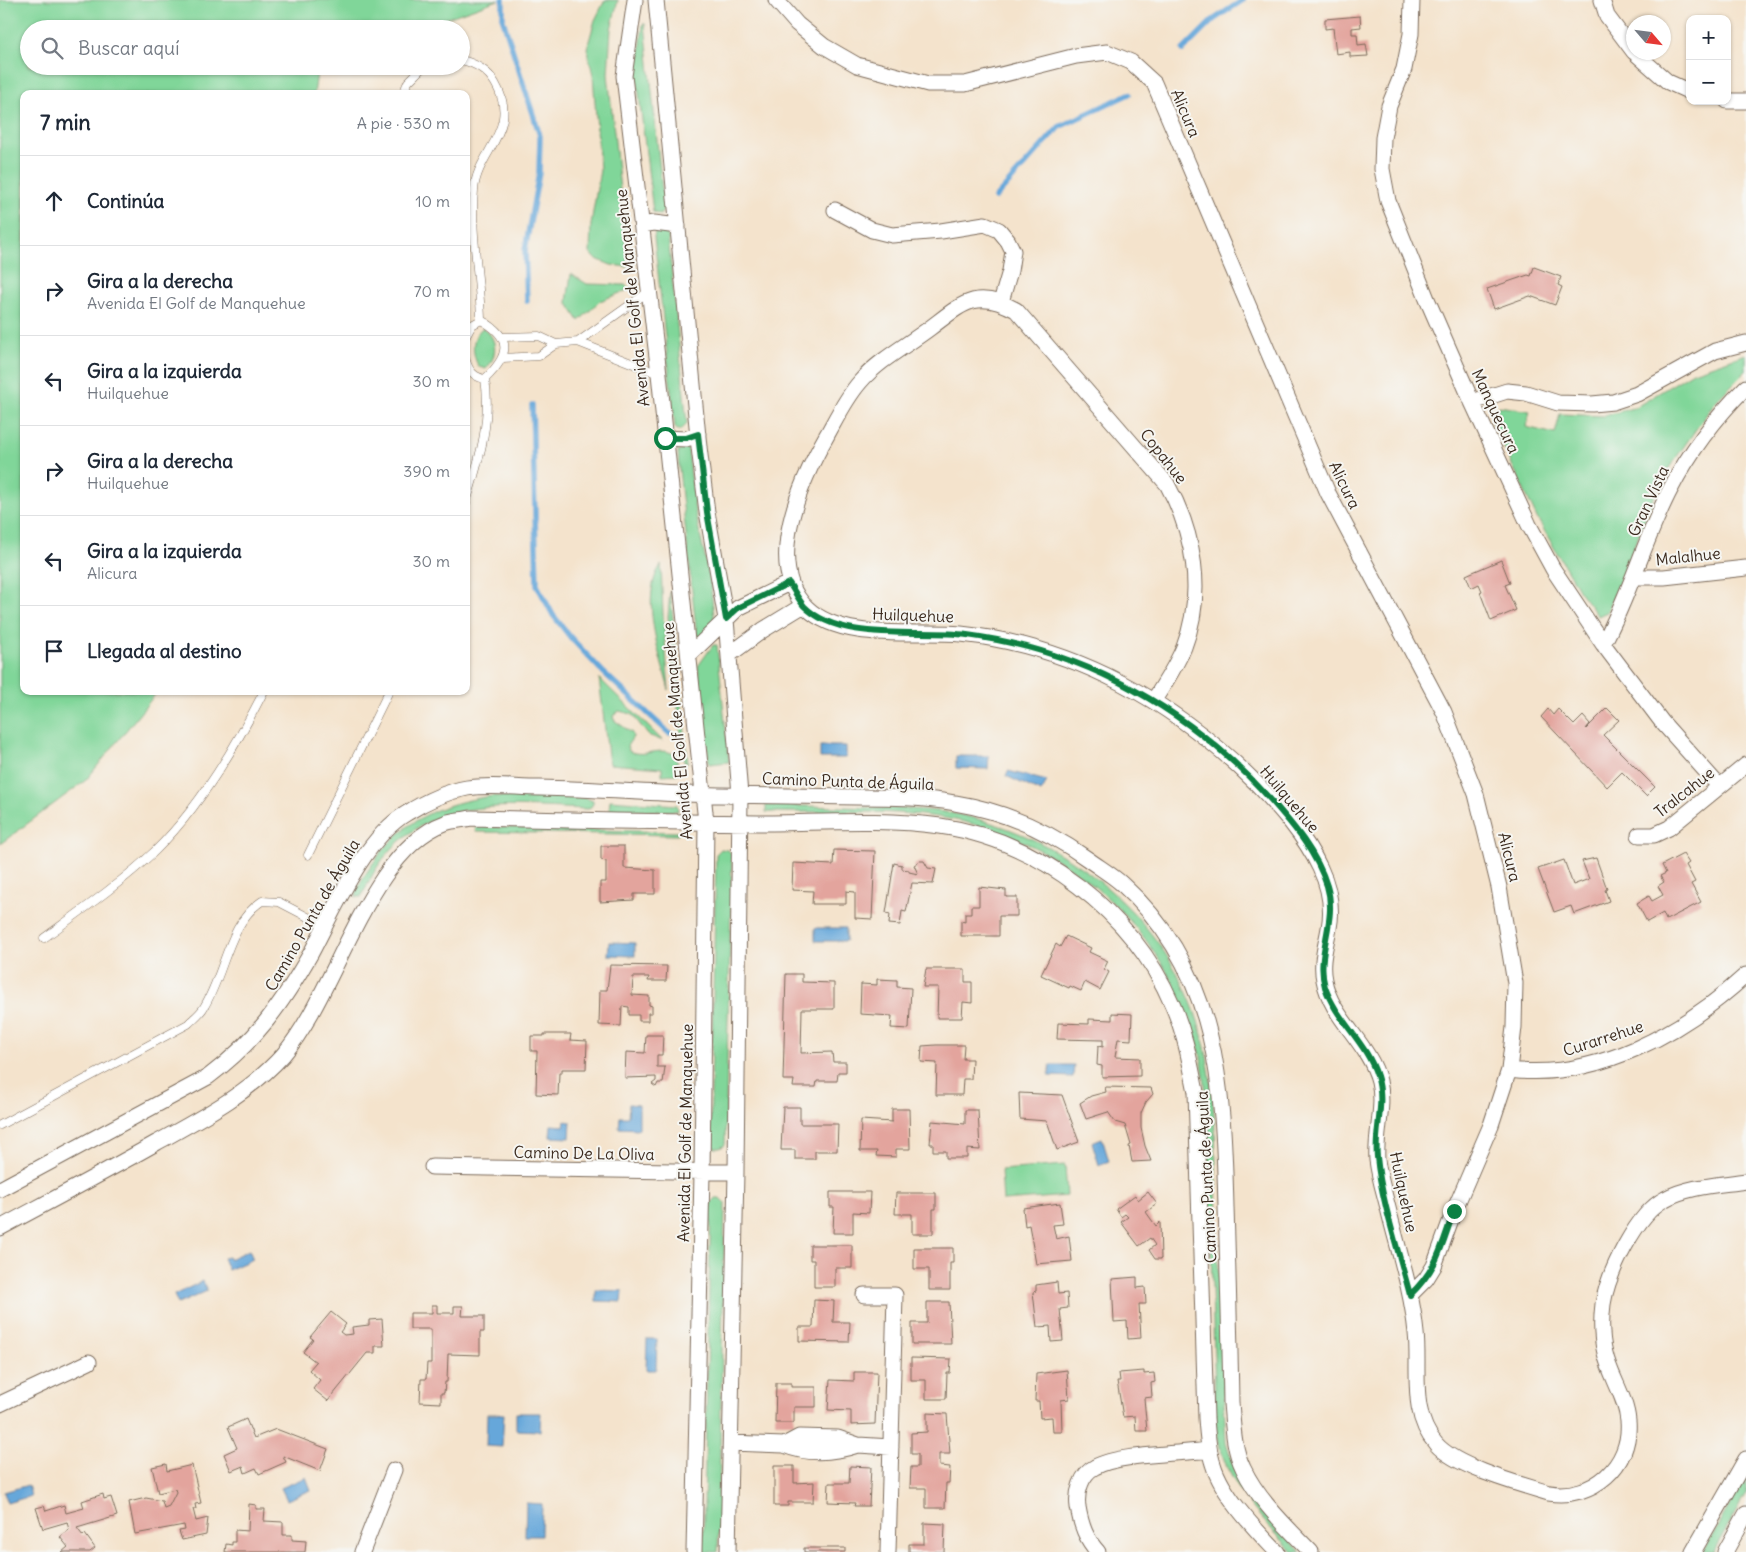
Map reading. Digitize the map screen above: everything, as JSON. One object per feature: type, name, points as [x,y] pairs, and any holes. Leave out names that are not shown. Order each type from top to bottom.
[{"type":"street","name":"Avenida El Golf de Manquehue","points":[[635,0],[624,76],[659,374],[706,822],[702,1173],[694,1552]]},
{"type":"street","points":[[656,0],[698,434],[707,512],[726,619],[740,795],[736,1172],[728,1552]]},
{"type":"street","name":"Alicura","points":[[776,0],[797,24],[824,46],[857,65],[928,84],[965,84],[1076,56],[1107,52],[1131,62],[1154,82],[1328,492],[1444,712],[1476,794],[1500,887],[1515,983],[1514,1027],[1509,1070],[1491,1125],[1454,1211],[1434,1266],[1426,1279],[1410,1295]]},
{"type":"street","name":"Manquecura","points":[[1412,0],[1411,34],[1404,69],[1389,106],[1383,138],[1382,169],[1388,202],[1427,300],[1472,402],[1529,525],[1548,560],[1574,603],[1662,722],[1720,786]]},
{"type":"street","points":[[1602,0],[1607,16],[1626,41]]},
{"type":"street","points":[[1643,60],[1668,82],[1686,90]]},
{"type":"street","points":[[1731,101],[1746,101]]},
{"type":"street","points":[[689,655],[699,648],[738,608],[789,583],[786,556],[788,531],[802,489],[817,452],[842,407],[860,381],[893,353],[930,328],[955,307],[986,300],[1001,302],[1010,271],[1013,252],[1008,241],[999,230],[985,224],[941,231],[892,235],[872,230],[835,210]]},
{"type":"street","points":[[642,226],[654,223],[678,226]]},
{"type":"street","name":"Copahue","points":[[1001,302],[1016,310],[1031,326],[1167,484],[1181,509],[1189,537],[1196,576],[1193,612],[1184,646],[1171,673],[1154,700]]},
{"type":"street","points":[[1472,402],[1507,391],[1526,393],[1558,403],[1592,404],[1613,402],[1637,394],[1715,351],[1746,344]]},
{"type":"street","name":"Gran Vista","points":[[1603,644],[1618,616],[1669,491],[1693,450],[1718,415],[1746,386]]},
{"type":"street","points":[[665,438],[686,438],[698,434]]},
{"type":"street","name":"Malalhue","points":[[1634,577],[1664,577],[1746,568]]},
{"type":"street","name":"Huilquehue","points":[[789,583],[804,605],[827,621],[850,628],[964,634],[1037,649],[1098,671],[1154,700],[1212,742],[1263,791],[1305,842],[1323,874],[1329,892],[1331,916],[1324,950],[1323,976],[1329,997],[1368,1056],[1377,1075],[1381,1097],[1377,1136],[1379,1170],[1410,1295],[1416,1336],[1418,1405],[1424,1424],[1436,1444],[1453,1458],[1462,1463],[1538,1490],[1560,1495],[1583,1492],[1594,1486],[1614,1469],[1621,1458],[1628,1435],[1627,1411],[1605,1353],[1602,1317],[1607,1288],[1632,1234],[1645,1214],[1669,1197],[1685,1191],[1746,1181]]},
{"type":"street","points":[[729,655],[763,630],[804,605]]},
{"type":"street","name":"Tralcahue","points":[[1639,835],[1654,835],[1669,828],[1746,765]]},
{"type":"street","name":"Camino Punta de Águila","points":[[0,1190],[208,1077],[233,1058],[254,1038],[275,1011],[372,845],[400,816],[437,796],[468,788],[489,787],[913,798],[956,803],[1000,814],[1038,828],[1076,851],[1122,884],[1154,920],[1186,970],[1204,1009],[1216,1061],[1224,1118],[1231,1403],[1235,1440],[1242,1467],[1258,1494],[1311,1552]]},
{"type":"street","name":"Camino Punta de Águila","points":[[0,1228],[225,1104],[265,1072],[283,1054],[305,1025],[382,879],[399,856],[422,836],[445,823],[471,818],[942,826],[991,840],[1034,858],[1070,879],[1112,915],[1146,958],[1172,1003],[1186,1042],[1196,1092],[1206,1418],[1209,1450],[1214,1466],[1232,1498],[1249,1523],[1277,1552]]},
{"type":"street","name":"Curarrehue","points":[[1509,1070],[1538,1071],[1567,1068],[1604,1059],[1644,1045],[1695,1017],[1746,975]]},
{"type":"street","name":"Camino De La Oliva","points":[[432,1167],[702,1173],[736,1172]]},
{"type":"street","points":[[864,1295],[895,1295],[888,1552]]},
{"type":"street","points":[[0,1404],[89,1362]]},
{"type":"street","points":[[731,1444],[784,1445],[799,1437],[838,1438],[858,1446],[891,1447]]},
{"type":"street","points":[[1098,1552],[1091,1544],[1081,1524],[1077,1500],[1080,1483],[1093,1468],[1113,1460],[1209,1450]]},
{"type":"street","points":[[1693,1552],[1746,1459]]},
{"type":"street","points":[[362,1552],[394,1470]]},
{"type":"street","points":[[1725,1552],[1746,1514]]},
{"type":"lane","points":[[470,63],[477,66],[493,80],[502,100],[503,112],[495,143],[476,175],[473,191],[473,220],[481,320]]},
{"type":"lane","points":[[405,90],[408,82],[415,75]]},
{"type":"lane","points":[[578,342],[648,292]]},
{"type":"lane","points":[[470,329],[472,325],[481,320]]},
{"type":"lane","points":[[470,488],[487,422],[485,379],[503,358],[505,348],[503,338],[492,326],[481,320]]},
{"type":"lane","points":[[503,338],[539,336],[556,344]]},
{"type":"lane","points":[[503,358],[539,356],[556,344],[578,342],[659,374]]},
{"type":"lane","points":[[470,370],[477,378],[485,379]]},
{"type":"lane","points":[[44,938],[155,851],[210,783],[234,746],[262,695]]},
{"type":"lane","points":[[308,855],[387,695]]},
{"type":"lane","points":[[0,1125],[188,1024],[203,1009],[213,991],[243,917],[262,901],[279,902],[325,926]]},
{"type":"green space","points":[[0,0],[498,0],[441,20],[20,20],[20,75],[317,75],[315,90],[20,90],[20,695],[155,695],[86,780],[0,844]]},
{"type":"green space","points":[[605,0],[618,0],[611,29],[608,74],[628,267],[611,265],[594,258],[590,253],[591,224],[600,170],[593,75],[587,48],[595,20]]},
{"type":"green space","points":[[643,24],[645,24],[664,209],[660,215],[653,212],[637,78]]},
{"type":"green space","points":[[663,229],[668,236],[687,424],[681,430],[677,430],[675,427],[654,237],[655,232]]},
{"type":"green space","points":[[571,274],[587,284],[625,285],[630,289],[600,301],[579,321],[567,302]]},
{"type":"green space","points":[[483,328],[488,332],[495,347],[493,359],[486,369],[479,367],[474,352],[474,341]]},
{"type":"green space","points":[[1746,354],[1746,371],[1715,402],[1662,478],[1607,612],[1598,616],[1579,591],[1537,518],[1493,424],[1493,414],[1499,406],[1530,411],[1526,427],[1555,434],[1560,414],[1604,416],[1636,407],[1693,372]]},
{"type":"green space","points":[[684,447],[688,449],[695,511],[710,581],[715,624],[699,638],[697,637],[679,469],[678,452]]},
{"type":"green space","points":[[661,565],[669,690],[653,626],[651,609],[655,578]]},
{"type":"green space","points":[[670,591],[688,762],[684,762],[668,617]]},
{"type":"green space","points":[[713,645],[717,645],[729,762],[709,764],[698,666]]},
{"type":"green space","points":[[599,678],[663,741],[648,735],[632,714],[619,711],[613,716],[614,720],[632,733],[633,737],[627,746],[629,751],[641,753],[665,751],[671,753],[677,756],[677,774],[662,775],[662,768],[609,764]]},
{"type":"green space","points":[[492,796],[585,798],[593,801],[593,804],[589,809],[501,807],[473,809],[447,815],[422,826],[399,842],[378,866],[361,897],[356,897],[359,885],[371,866],[395,837],[409,826],[438,810],[473,799]]},
{"type":"green space","points":[[610,800],[677,805],[678,811],[609,810]]},
{"type":"green space","points":[[766,805],[931,810],[961,815],[1005,828],[1047,846],[1085,870],[1120,900],[1151,933],[1176,971],[1195,1013],[1211,1078],[1226,1442],[1232,1460],[1247,1489],[1266,1514],[1301,1552],[1293,1552],[1255,1511],[1235,1482],[1220,1449],[1216,1429],[1205,1081],[1197,1041],[1182,1000],[1161,962],[1136,928],[1107,897],[1074,871],[1037,848],[997,832],[955,820],[932,816],[885,812],[766,812]]},
{"type":"green space","points":[[475,828],[678,832],[678,835],[476,832]]},
{"type":"green space","points":[[721,849],[728,850],[732,854],[725,1145],[715,1148],[710,1144],[716,854]]},
{"type":"green space","points":[[1065,1165],[1067,1196],[1003,1201],[1001,1170]]},
{"type":"green space","points":[[715,1198],[720,1198],[725,1203],[718,1552],[703,1552],[711,1203]]},
{"type":"green space","points":[[1746,1476],[1746,1494],[1713,1552],[1703,1552]]},
{"type":"water","points":[[820,746],[846,746],[846,758],[820,758]]},
{"type":"water","points":[[956,756],[989,756],[988,769],[956,768]]},
{"type":"water","points":[[1008,771],[1047,781],[1041,792],[1006,776]]},
{"type":"water","points":[[815,928],[846,928],[846,941],[815,941]]},
{"type":"water","points":[[609,942],[635,943],[635,956],[608,955]]},
{"type":"water","points":[[1050,1065],[1074,1065],[1073,1077],[1049,1076]]},
{"type":"water","points":[[629,1104],[639,1105],[639,1129],[619,1128],[620,1117],[628,1117]]},
{"type":"water","points":[[565,1121],[571,1122],[570,1138],[550,1137],[551,1125],[564,1126]]},
{"type":"water","points":[[1102,1138],[1109,1161],[1099,1165],[1092,1142]]},
{"type":"water","points":[[249,1250],[253,1259],[228,1270],[223,1258],[228,1257],[229,1259]]},
{"type":"water","points":[[203,1281],[207,1291],[178,1304],[174,1295]]},
{"type":"water","points":[[596,1290],[623,1291],[622,1302],[596,1301]]},
{"type":"water","points":[[647,1339],[657,1339],[656,1370],[646,1370]]},
{"type":"water","points":[[516,1413],[541,1413],[540,1431],[516,1430]]},
{"type":"water","points":[[487,1414],[504,1414],[502,1447],[486,1446]]},
{"type":"water","points":[[306,1477],[311,1490],[287,1500],[281,1488]]},
{"type":"water","points":[[28,1485],[31,1496],[7,1503],[4,1492]]},
{"type":"water","points":[[526,1503],[542,1504],[541,1536],[525,1536]]},
{"type":"building","points":[[1360,16],[1361,27],[1352,28],[1352,34],[1357,34],[1358,45],[1366,44],[1368,56],[1350,57],[1350,52],[1336,54],[1333,28],[1325,29],[1325,19]]},
{"type":"building","points":[[1534,267],[1561,277],[1558,285],[1562,287],[1555,305],[1530,296],[1494,309],[1487,289],[1528,275],[1531,276]]},
{"type":"building","points":[[1501,560],[1510,583],[1505,585],[1516,610],[1491,621],[1480,592],[1482,591],[1479,584],[1471,588],[1466,575]]},
{"type":"building","points":[[1607,708],[1619,720],[1603,735],[1655,787],[1646,796],[1622,772],[1607,787],[1541,717],[1548,709],[1553,715],[1558,709],[1574,725],[1583,716],[1590,724],[1586,729]]},
{"type":"building","points":[[601,846],[624,846],[624,868],[655,870],[655,894],[634,894],[634,900],[600,902],[600,882],[606,882],[606,861],[601,860]]},
{"type":"building","points":[[834,850],[875,851],[872,919],[855,918],[855,892],[846,891],[846,904],[812,904],[813,891],[792,890],[793,863],[833,865]]},
{"type":"building","points":[[1683,854],[1689,863],[1686,865],[1695,882],[1691,884],[1701,902],[1666,920],[1663,913],[1647,922],[1637,903],[1649,896],[1652,901],[1663,895],[1658,886],[1664,882],[1660,876],[1666,873],[1662,865]]},
{"type":"building","points":[[1596,858],[1607,889],[1605,890],[1609,901],[1574,914],[1571,906],[1554,912],[1538,869],[1564,860],[1573,885],[1589,879],[1582,861]]},
{"type":"building","points":[[924,861],[928,868],[936,869],[933,884],[912,883],[906,912],[902,911],[900,925],[889,924],[890,914],[886,913],[894,863],[902,865],[902,869],[918,874],[914,865]]},
{"type":"building","points":[[979,887],[1006,890],[1006,897],[1017,897],[1017,916],[999,916],[999,936],[961,936],[961,921],[965,922],[965,914],[971,914],[971,906],[979,906]]},
{"type":"building","points":[[1066,936],[1091,948],[1089,952],[1108,961],[1104,969],[1109,972],[1100,990],[1085,982],[1081,991],[1070,986],[1069,988],[1041,975],[1056,944],[1060,947]]},
{"type":"building","points":[[610,965],[667,966],[666,981],[648,981],[649,977],[633,977],[632,995],[649,996],[649,1005],[652,1006],[652,1013],[648,1013],[648,1021],[639,1021],[639,1015],[629,1015],[629,1007],[622,1006],[621,1026],[599,1025],[600,990],[607,990]]},
{"type":"building","points":[[926,969],[965,969],[965,982],[972,982],[972,1003],[963,1002],[962,1018],[937,1018],[938,987],[923,987]]},
{"type":"building","points":[[786,974],[802,974],[802,982],[834,983],[834,1009],[802,1009],[801,1053],[832,1052],[833,1062],[846,1062],[846,1072],[838,1072],[837,1081],[817,1081],[816,1087],[793,1087],[794,1080],[783,1080]]},
{"type":"building","points":[[877,979],[897,980],[897,987],[911,988],[909,1029],[891,1028],[892,1016],[860,1014],[861,984],[877,985]]},
{"type":"building","points":[[1112,1013],[1132,1014],[1131,1040],[1118,1039],[1115,1057],[1140,1058],[1140,1076],[1102,1077],[1102,1066],[1097,1065],[1098,1046],[1103,1047],[1103,1040],[1057,1039],[1058,1023],[1089,1024],[1089,1019],[1112,1020]]},
{"type":"building","points":[[544,1034],[571,1034],[570,1040],[587,1041],[586,1069],[562,1069],[562,1073],[559,1073],[558,1095],[536,1094],[537,1051],[531,1051],[531,1036],[544,1036]]},
{"type":"building","points":[[646,1035],[663,1035],[662,1055],[657,1055],[657,1067],[665,1067],[663,1083],[658,1083],[656,1087],[652,1084],[656,1081],[656,1077],[625,1078],[626,1052],[645,1053]]},
{"type":"building","points":[[964,1045],[963,1059],[972,1059],[971,1079],[963,1079],[962,1095],[936,1095],[937,1063],[921,1062],[922,1046]]},
{"type":"building","points":[[1105,1087],[1151,1088],[1153,1094],[1146,1102],[1141,1113],[1141,1128],[1151,1161],[1132,1162],[1129,1146],[1131,1145],[1125,1125],[1115,1122],[1108,1112],[1086,1119],[1080,1103],[1091,1096],[1106,1092]]},
{"type":"building","points":[[1019,1093],[1062,1095],[1079,1142],[1057,1150],[1047,1121],[1020,1119]]},
{"type":"building","points":[[783,1107],[800,1107],[800,1124],[838,1124],[837,1151],[815,1151],[815,1159],[795,1159],[795,1150],[781,1150]]},
{"type":"building","points":[[892,1109],[909,1109],[910,1149],[896,1149],[896,1157],[876,1156],[877,1151],[860,1151],[861,1120],[892,1122]]},
{"type":"building","points":[[965,1110],[978,1110],[980,1150],[967,1149],[967,1158],[946,1158],[946,1151],[933,1151],[933,1144],[930,1144],[932,1121],[965,1124]]},
{"type":"building","points":[[830,1192],[870,1192],[869,1213],[853,1212],[853,1233],[833,1233],[834,1207],[830,1207]]},
{"type":"building","points":[[1148,1192],[1157,1204],[1146,1212],[1156,1226],[1160,1222],[1161,1259],[1155,1259],[1149,1250],[1155,1245],[1150,1238],[1139,1246],[1121,1222],[1128,1217],[1125,1214],[1121,1217],[1116,1209],[1135,1195],[1138,1200]]},
{"type":"building","points":[[896,1193],[936,1193],[936,1209],[933,1209],[933,1234],[912,1234],[912,1214],[895,1214]]},
{"type":"building","points":[[1060,1203],[1063,1224],[1053,1225],[1056,1239],[1069,1236],[1072,1261],[1036,1264],[1029,1225],[1025,1226],[1023,1208]]},
{"type":"building","points":[[810,1245],[852,1245],[852,1268],[835,1268],[835,1287],[814,1287],[814,1260],[810,1260]]},
{"type":"building","points":[[914,1248],[953,1248],[953,1263],[950,1263],[950,1290],[929,1290],[929,1269],[914,1269]]},
{"type":"building","points":[[1137,1277],[1137,1288],[1145,1287],[1146,1304],[1139,1304],[1141,1338],[1128,1339],[1127,1321],[1114,1322],[1112,1279]]},
{"type":"building","points":[[1057,1282],[1058,1294],[1067,1293],[1068,1308],[1060,1309],[1063,1341],[1051,1342],[1050,1326],[1037,1327],[1033,1292],[1036,1291],[1036,1285]]},
{"type":"building","points":[[814,1300],[834,1301],[833,1322],[850,1322],[849,1342],[799,1341],[799,1327],[813,1327]]},
{"type":"building","points":[[927,1302],[949,1302],[951,1344],[912,1344],[912,1323],[927,1323]]},
{"type":"building","points":[[432,1305],[437,1305],[437,1313],[454,1313],[454,1306],[463,1306],[462,1316],[484,1316],[484,1332],[480,1332],[480,1355],[448,1354],[447,1382],[445,1382],[444,1393],[441,1393],[441,1403],[420,1402],[421,1379],[426,1379],[427,1363],[431,1363],[431,1329],[410,1329],[410,1313],[432,1313]]},
{"type":"building","points":[[331,1312],[346,1324],[340,1332],[344,1335],[353,1334],[352,1327],[369,1325],[369,1320],[382,1319],[384,1346],[375,1346],[375,1353],[367,1353],[328,1401],[313,1389],[320,1380],[309,1370],[316,1362],[303,1352],[313,1339],[310,1337]]},
{"type":"building","points":[[911,1358],[951,1359],[950,1373],[947,1373],[946,1399],[926,1399],[926,1380],[911,1380]]},
{"type":"building","points":[[1067,1370],[1069,1399],[1061,1400],[1062,1432],[1053,1432],[1052,1417],[1040,1418],[1039,1401],[1035,1401],[1036,1374]]},
{"type":"building","points":[[1144,1371],[1144,1374],[1154,1373],[1155,1382],[1151,1383],[1152,1397],[1144,1398],[1147,1431],[1136,1431],[1135,1416],[1123,1417],[1117,1381],[1120,1381],[1119,1373]]},
{"type":"building","points":[[854,1372],[877,1372],[875,1424],[851,1425],[851,1411],[828,1410],[830,1380],[854,1381]]},
{"type":"building","points":[[776,1383],[791,1383],[791,1387],[816,1387],[816,1407],[794,1407],[794,1423],[775,1423]]},
{"type":"building","points":[[927,1413],[947,1414],[950,1454],[939,1454],[939,1466],[950,1467],[949,1483],[946,1483],[945,1508],[926,1508],[926,1488],[910,1488],[911,1467],[918,1467],[918,1454],[911,1454],[911,1433],[927,1432]]},
{"type":"building","points":[[246,1419],[254,1438],[276,1429],[328,1449],[320,1471],[283,1456],[286,1462],[259,1474],[256,1468],[245,1473],[243,1466],[231,1471],[224,1454],[237,1448],[228,1427]]},
{"type":"building","points":[[166,1464],[167,1471],[192,1465],[201,1503],[195,1504],[196,1509],[193,1509],[196,1521],[208,1518],[206,1535],[182,1540],[179,1531],[185,1530],[184,1525],[135,1534],[129,1502],[146,1498],[162,1501],[164,1508],[169,1506],[176,1492],[175,1489],[158,1493],[152,1467]]},
{"type":"building","points":[[774,1466],[794,1466],[794,1483],[814,1482],[813,1502],[788,1502],[788,1506],[774,1506]]},
{"type":"building","points":[[850,1466],[871,1467],[869,1506],[854,1506],[855,1503],[828,1502],[829,1483],[849,1483]]},
{"type":"building","points":[[103,1494],[104,1499],[111,1497],[117,1516],[77,1528],[83,1536],[85,1534],[95,1548],[90,1552],[62,1552],[68,1547],[60,1537],[69,1530],[67,1522],[43,1529],[36,1508],[44,1506],[46,1511],[64,1505],[66,1513],[84,1508],[82,1501]]},
{"type":"building","points":[[249,1504],[256,1505],[256,1509],[265,1509],[264,1521],[283,1522],[283,1535],[292,1535],[292,1540],[306,1541],[305,1552],[225,1552],[226,1544],[232,1545],[232,1542],[235,1542],[235,1530],[248,1531]]},
{"type":"building","points":[[924,1523],[945,1524],[944,1552],[909,1552],[909,1544],[924,1544]]},
{"type":"building","points":[[804,1548],[845,1548],[845,1552],[804,1552]]},
{"type":"waterway","points":[[503,0],[503,20],[540,136],[539,173],[525,250],[527,301]]},
{"type":"waterway","points":[[1183,50],[1213,20],[1243,0]]},
{"type":"waterway","points":[[995,198],[1059,127],[1129,94]]},
{"type":"waterway","points":[[532,405],[537,585],[553,615],[571,638],[602,671],[669,733]]},
{"type":"route","points":[[665,438],[686,438],[698,434],[707,512],[718,565],[726,619],[738,608],[789,583],[804,605],[815,614],[838,626],[860,630],[964,634],[1020,644],[1045,651],[1098,671],[1154,700],[1212,742],[1238,765],[1280,810],[1305,842],[1320,867],[1326,882],[1331,903],[1331,916],[1322,963],[1325,987],[1334,1006],[1368,1056],[1377,1075],[1381,1097],[1377,1136],[1379,1170],[1410,1295],[1426,1279],[1434,1266],[1454,1211]]}]
